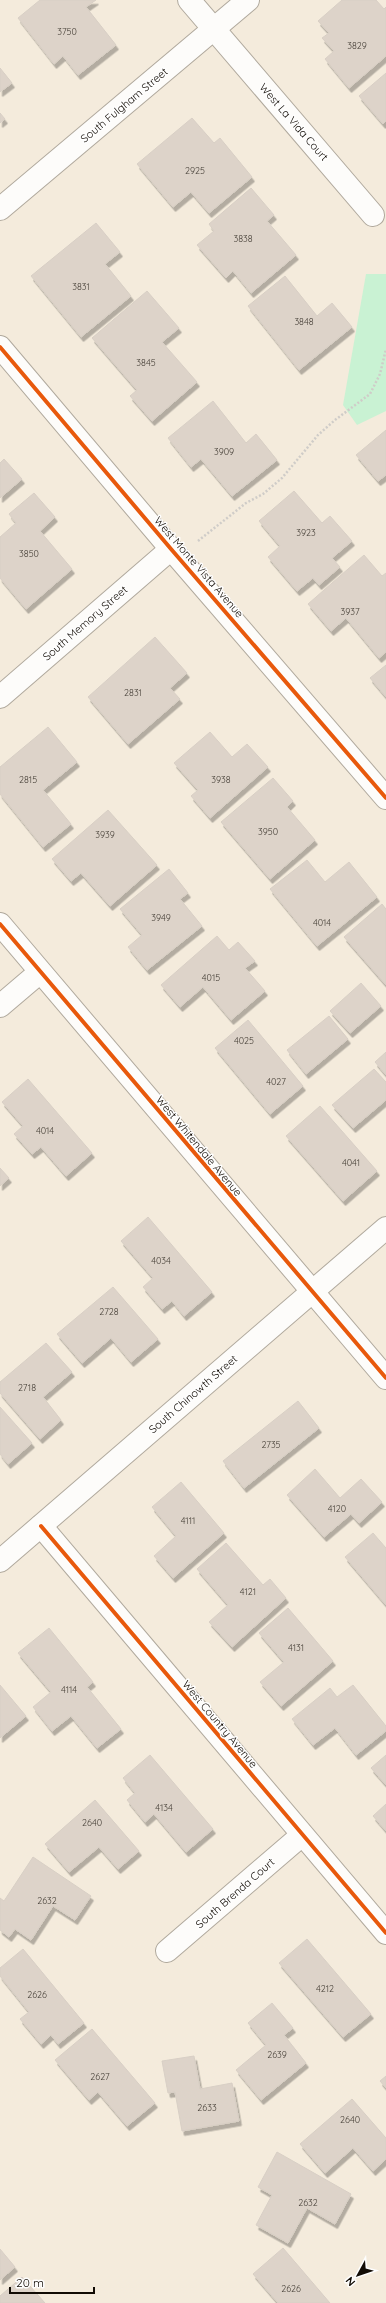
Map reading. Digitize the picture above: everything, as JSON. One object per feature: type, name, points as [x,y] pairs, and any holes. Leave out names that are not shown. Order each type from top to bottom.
[{"type":"street","name":"West La Vida Court","points":[[189,0],[374,215]]},
{"type":"street","name":"South Fulgham Street","points":[[0,209],[248,0]]},
{"type":"street","name":"West Monte Vista Avenue","points":[[0,347],[171,549],[386,798]]},
{"type":"street","name":"South Memory Street","points":[[0,697],[171,549]]},
{"type":"street","name":"West Whitendale Avenue","points":[[0,924],[386,1378]]},
{"type":"street","points":[[0,1006],[40,972]]},
{"type":"street","name":"South Chinowth Street","points":[[0,1561],[386,1228]]},
{"type":"street","name":"West Country Avenue","points":[[41,1526],[386,1933]]},
{"type":"street","name":"South Brenda Court","points":[[167,1951],[302,1835]]},
{"type":"path","points":[[171,549],[202,540],[228,516],[246,503],[263,494],[282,478],[318,435],[335,420],[370,394],[380,374],[386,349]]},
{"type":"green space","points":[[366,274],[386,274],[386,411],[357,425],[343,405]]},
{"type":"building","points":[[40,0],[96,0],[86,7],[116,45],[78,75],[63,56],[54,64],[18,18]]},
{"type":"building","points":[[342,0],[376,0],[384,9],[386,7],[386,56],[349,88],[325,59],[334,51],[322,38],[329,33],[318,21]]},
{"type":"building","points":[[0,68],[12,83],[0,92]]},
{"type":"building","points":[[386,73],[386,121],[383,124],[359,96]]},
{"type":"building","points":[[0,113],[5,119],[0,123]]},
{"type":"building","points":[[192,118],[214,143],[220,138],[252,177],[209,213],[191,192],[173,207],[137,164]]},
{"type":"building","points":[[251,188],[274,215],[267,221],[296,255],[251,293],[233,271],[226,278],[197,245],[214,231],[209,224]]},
{"type":"building","points":[[96,223],[120,252],[105,264],[131,296],[81,337],[31,276]]},
{"type":"building","points":[[285,276],[317,316],[332,303],[352,327],[299,370],[248,306]]},
{"type":"building","points":[[147,291],[179,328],[162,342],[197,382],[152,421],[130,396],[137,390],[92,338]]},
{"type":"building","points":[[213,401],[246,443],[256,434],[277,460],[232,496],[201,459],[191,467],[168,438]]},
{"type":"building","points":[[386,430],[386,475],[378,481],[356,455]]},
{"type":"building","points":[[4,459],[22,479],[0,498],[0,463]]},
{"type":"building","points":[[294,491],[322,523],[330,516],[352,541],[332,558],[340,567],[319,585],[313,578],[297,591],[268,557],[280,546],[259,521]]},
{"type":"building","points":[[34,493],[55,517],[40,531],[72,569],[26,609],[0,578],[0,537],[16,523],[9,514]]},
{"type":"building","points":[[364,555],[382,576],[386,573],[386,652],[379,658],[346,618],[331,631],[308,604]]},
{"type":"building","points":[[155,637],[187,673],[170,688],[180,699],[128,744],[88,697]]},
{"type":"building","points":[[386,665],[386,697],[370,678]]},
{"type":"building","points":[[48,727],[77,762],[43,790],[71,824],[43,847],[0,794],[0,767]]},
{"type":"building","points":[[210,732],[232,757],[247,744],[268,767],[210,818],[191,796],[198,790],[174,763]]},
{"type":"building","points":[[273,778],[293,801],[287,807],[315,840],[270,879],[221,822]]},
{"type":"building","points":[[108,810],[157,865],[110,906],[81,873],[71,881],[52,859]]},
{"type":"building","points":[[307,860],[325,882],[349,862],[377,897],[317,946],[270,889]]},
{"type":"building","points":[[169,869],[188,893],[180,899],[202,926],[147,970],[128,947],[142,935],[120,909]]},
{"type":"building","points":[[382,904],[386,909],[386,985],[344,937]]},
{"type":"building","points":[[217,936],[229,950],[238,942],[255,961],[245,968],[265,991],[231,1020],[203,987],[180,1007],[161,985]]},
{"type":"building","points":[[361,983],[381,1006],[350,1033],[330,1011]]},
{"type":"building","points":[[329,1016],[348,1039],[306,1074],[287,1050]]},
{"type":"building","points":[[248,1020],[303,1086],[270,1114],[215,1048]]},
{"type":"building","points":[[386,1052],[386,1075],[375,1062]]},
{"type":"building","points":[[374,1069],[386,1082],[386,1100],[353,1128],[332,1105]]},
{"type":"building","points":[[28,1079],[92,1153],[66,1176],[41,1147],[32,1154],[14,1134],[23,1126],[2,1102]]},
{"type":"building","points":[[320,1106],[377,1171],[343,1201],[286,1136]]},
{"type":"building","points":[[0,1168],[9,1178],[0,1186]]},
{"type":"building","points":[[148,1217],[212,1292],[184,1316],[172,1301],[162,1309],[143,1287],[153,1278],[121,1241]]},
{"type":"building","points":[[113,1287],[158,1339],[131,1362],[111,1338],[82,1363],[57,1334]]},
{"type":"building","points":[[46,1343],[72,1372],[43,1397],[61,1420],[40,1439],[0,1393],[0,1382]]},
{"type":"building","points":[[298,1401],[319,1428],[244,1488],[223,1461]]},
{"type":"building","points":[[0,1407],[32,1443],[8,1464],[0,1454]]},
{"type":"building","points":[[315,1469],[340,1498],[361,1479],[382,1502],[359,1523],[351,1514],[324,1537],[287,1495]]},
{"type":"building","points":[[181,1482],[224,1533],[173,1578],[154,1556],[176,1536],[152,1507]]},
{"type":"building","points":[[373,1533],[386,1548],[386,1605],[345,1557]]},
{"type":"building","points":[[226,1543],[263,1585],[270,1579],[286,1598],[232,1647],[209,1622],[228,1605],[197,1569]]},
{"type":"building","points":[[288,1608],[333,1661],[281,1706],[260,1682],[284,1662],[259,1633]]},
{"type":"building","points":[[49,1628],[93,1682],[87,1687],[121,1729],[97,1748],[71,1716],[52,1731],[33,1707],[51,1692],[18,1653]]},
{"type":"building","points":[[0,1685],[26,1716],[0,1738]]},
{"type":"building","points":[[353,1685],[386,1726],[386,1731],[356,1755],[335,1728],[313,1745],[292,1719],[330,1688],[337,1697]]},
{"type":"building","points":[[150,1755],[213,1829],[186,1852],[154,1814],[145,1822],[127,1800],[135,1793],[123,1778]]},
{"type":"building","points":[[386,1755],[386,1785],[371,1768]]},
{"type":"building","points":[[95,1800],[139,1851],[118,1869],[99,1847],[69,1872],[45,1844]]},
{"type":"building","points":[[386,1804],[386,1831],[373,1816]]},
{"type":"building","points":[[33,1857],[91,1896],[75,1920],[53,1906],[31,1940],[15,1929],[9,1937],[0,1930],[0,1898],[4,1901]]},
{"type":"building","points":[[307,1939],[371,2014],[343,2037],[279,1963]]},
{"type":"building","points":[[23,1949],[84,2023],[58,2044],[51,2035],[41,2044],[20,2019],[29,2012],[0,1976],[0,1968]]},
{"type":"building","points":[[272,2003],[293,2028],[284,2035],[306,2063],[261,2100],[236,2070],[266,2045],[248,2023]]},
{"type":"building","points":[[92,2029],[155,2103],[127,2126],[98,2092],[89,2100],[55,2060]]},
{"type":"building","points":[[194,2056],[200,2089],[232,2083],[239,2121],[182,2131],[175,2092],[168,2093],[162,2061]]},
{"type":"building","points":[[386,2076],[386,2088],[380,2081]]},
{"type":"building","points":[[352,2099],[386,2138],[386,2159],[373,2171],[353,2148],[325,2173],[300,2144]]},
{"type":"building","points":[[277,2152],[351,2194],[335,2224],[307,2208],[288,2243],[256,2225],[272,2195],[258,2187]]},
{"type":"building","points":[[283,2248],[330,2303],[278,2303],[253,2274]]},
{"type":"building","points":[[0,2249],[15,2267],[0,2280]]},
{"type":"building","points":[[22,2277],[45,2303],[0,2303],[0,2296]]},
{"type":"cycle path","points":[[0,347],[171,549],[386,798]]},
{"type":"cycle path","points":[[0,924],[386,1378]]},
{"type":"cycle path","points":[[41,1526],[386,1933]]}]
